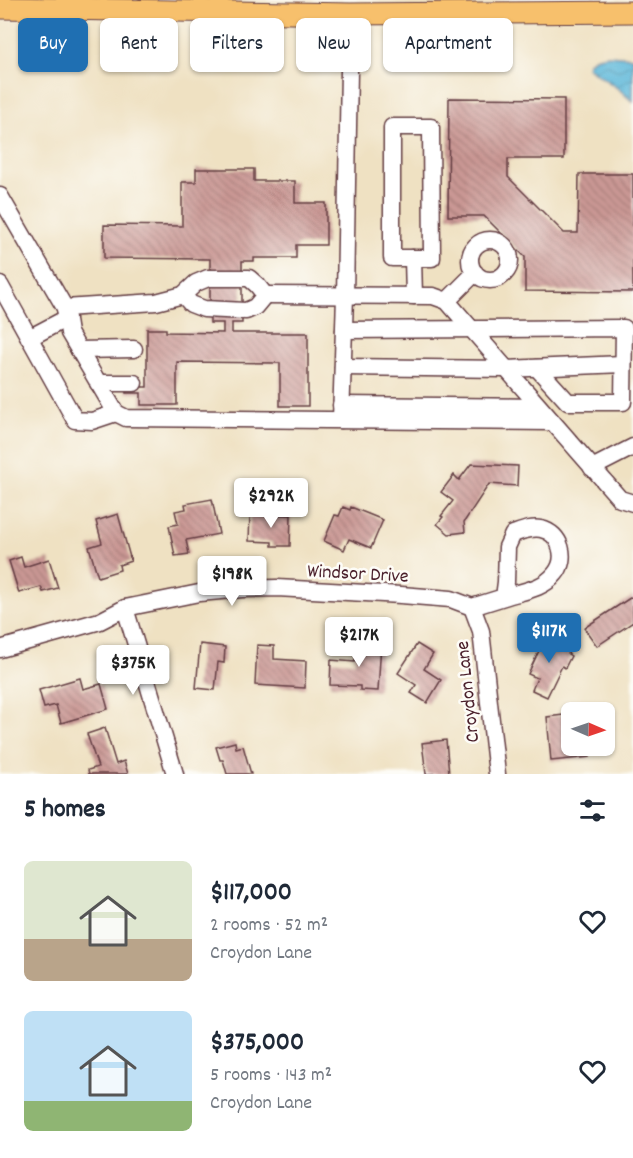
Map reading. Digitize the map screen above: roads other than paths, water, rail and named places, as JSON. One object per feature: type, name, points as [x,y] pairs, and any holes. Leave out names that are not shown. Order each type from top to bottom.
[{"type":"main road","points":[[0,9],[350,14],[633,12]]},
{"type":"street","points":[[341,412],[350,14]]},
{"type":"street","points":[[392,127],[431,127],[432,258],[413,258],[392,258],[392,127]]},
{"type":"street","points":[[0,196],[66,313],[69,333],[116,413],[126,418],[539,406]]},
{"type":"street","points":[[413,258],[414,296]]},
{"type":"street","points":[[447,301],[475,273]]},
{"type":"street","points":[[29,338],[66,313],[156,302],[183,295],[196,283],[208,278],[249,278],[265,295]]},
{"type":"street","points":[[0,285],[75,420],[92,422],[116,413]]},
{"type":"street","points":[[183,295],[191,304],[204,309],[246,311],[255,307],[265,295]]},
{"type":"street","points":[[265,295],[414,296],[433,297],[447,301],[620,499],[633,503]]},
{"type":"street","points":[[344,330],[624,328],[623,402],[568,402],[537,368]]},
{"type":"street","points":[[79,350],[134,350]]},
{"type":"street","points":[[342,367],[506,369],[623,364]]},
{"type":"street","points":[[98,383],[134,383]]},
{"type":"street","points":[[341,412],[552,422]]},
{"type":"street","points":[[592,468],[633,447]]},
{"type":"street","name":"Windsor Drive","points":[[0,650],[100,621],[125,608],[199,593],[242,589],[277,588],[451,599],[472,607]]},
{"type":"street","points":[[472,607],[504,597]]},
{"type":"street","name":"Croydon Lane","points":[[472,607],[481,631],[497,774]]},
{"type":"street","points":[[125,608],[175,774]]},
{"type":"water","points":[[608,55],[633,57],[633,102],[587,67],[592,59]]}]
